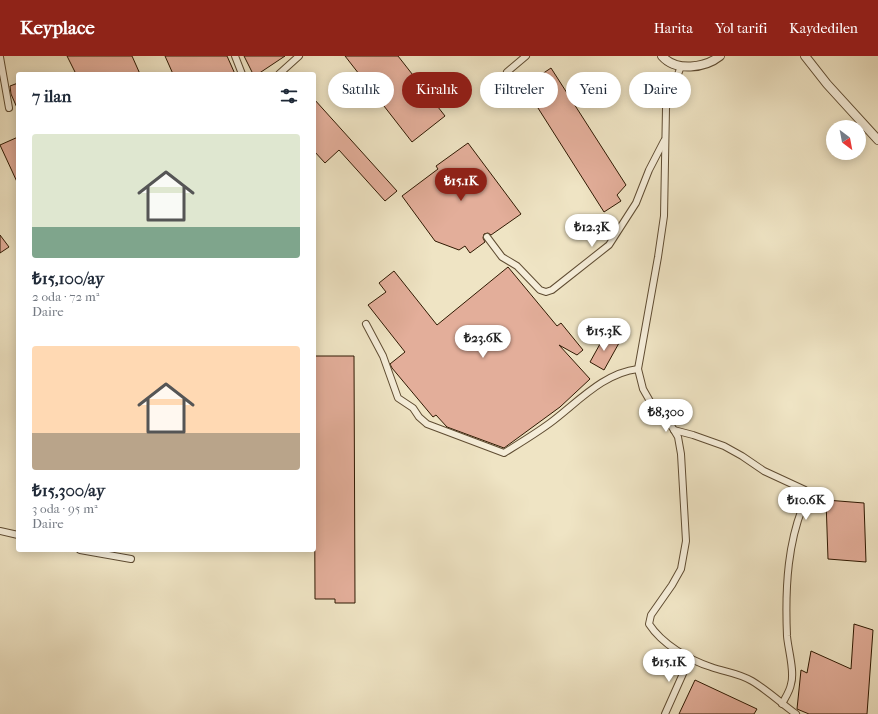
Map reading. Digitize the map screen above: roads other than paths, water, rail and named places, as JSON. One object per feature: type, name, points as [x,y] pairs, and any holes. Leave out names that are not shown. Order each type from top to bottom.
[{"type":"street","points":[[235,56],[241,72]]},
{"type":"street","points":[[281,72],[299,56]]},
{"type":"street","points":[[507,72],[526,56]]},
{"type":"street","points":[[662,56],[666,61],[681,66],[697,66],[714,60],[720,56]]},
{"type":"street","points":[[805,56],[827,84],[878,140]]},
{"type":"street","points":[[0,57],[9,108]]},
{"type":"street","points":[[681,66],[666,108],[664,216],[638,370],[643,389],[655,410],[669,422],[678,437],[681,454],[686,541],[681,569],[672,585],[651,615],[649,624],[653,630],[667,642],[690,658],[710,667],[739,675],[752,681],[796,714]]},
{"type":"street","points":[[486,237],[502,257],[516,266],[540,290],[546,292],[552,290],[609,245],[636,204],[649,170],[665,140]]},
{"type":"street","points":[[366,324],[383,356],[398,398],[413,408],[419,417],[427,424],[504,453],[532,436],[587,393],[627,371],[638,370]]},
{"type":"street","points":[[674,430],[693,434],[724,446],[764,471],[805,490],[808,495],[797,521],[792,542],[788,589],[787,637],[792,684],[782,704]]},
{"type":"street","points":[[0,531],[16,535]]},
{"type":"street","points":[[91,552],[131,559]]},
{"type":"street","points":[[665,714],[690,658]]}]
